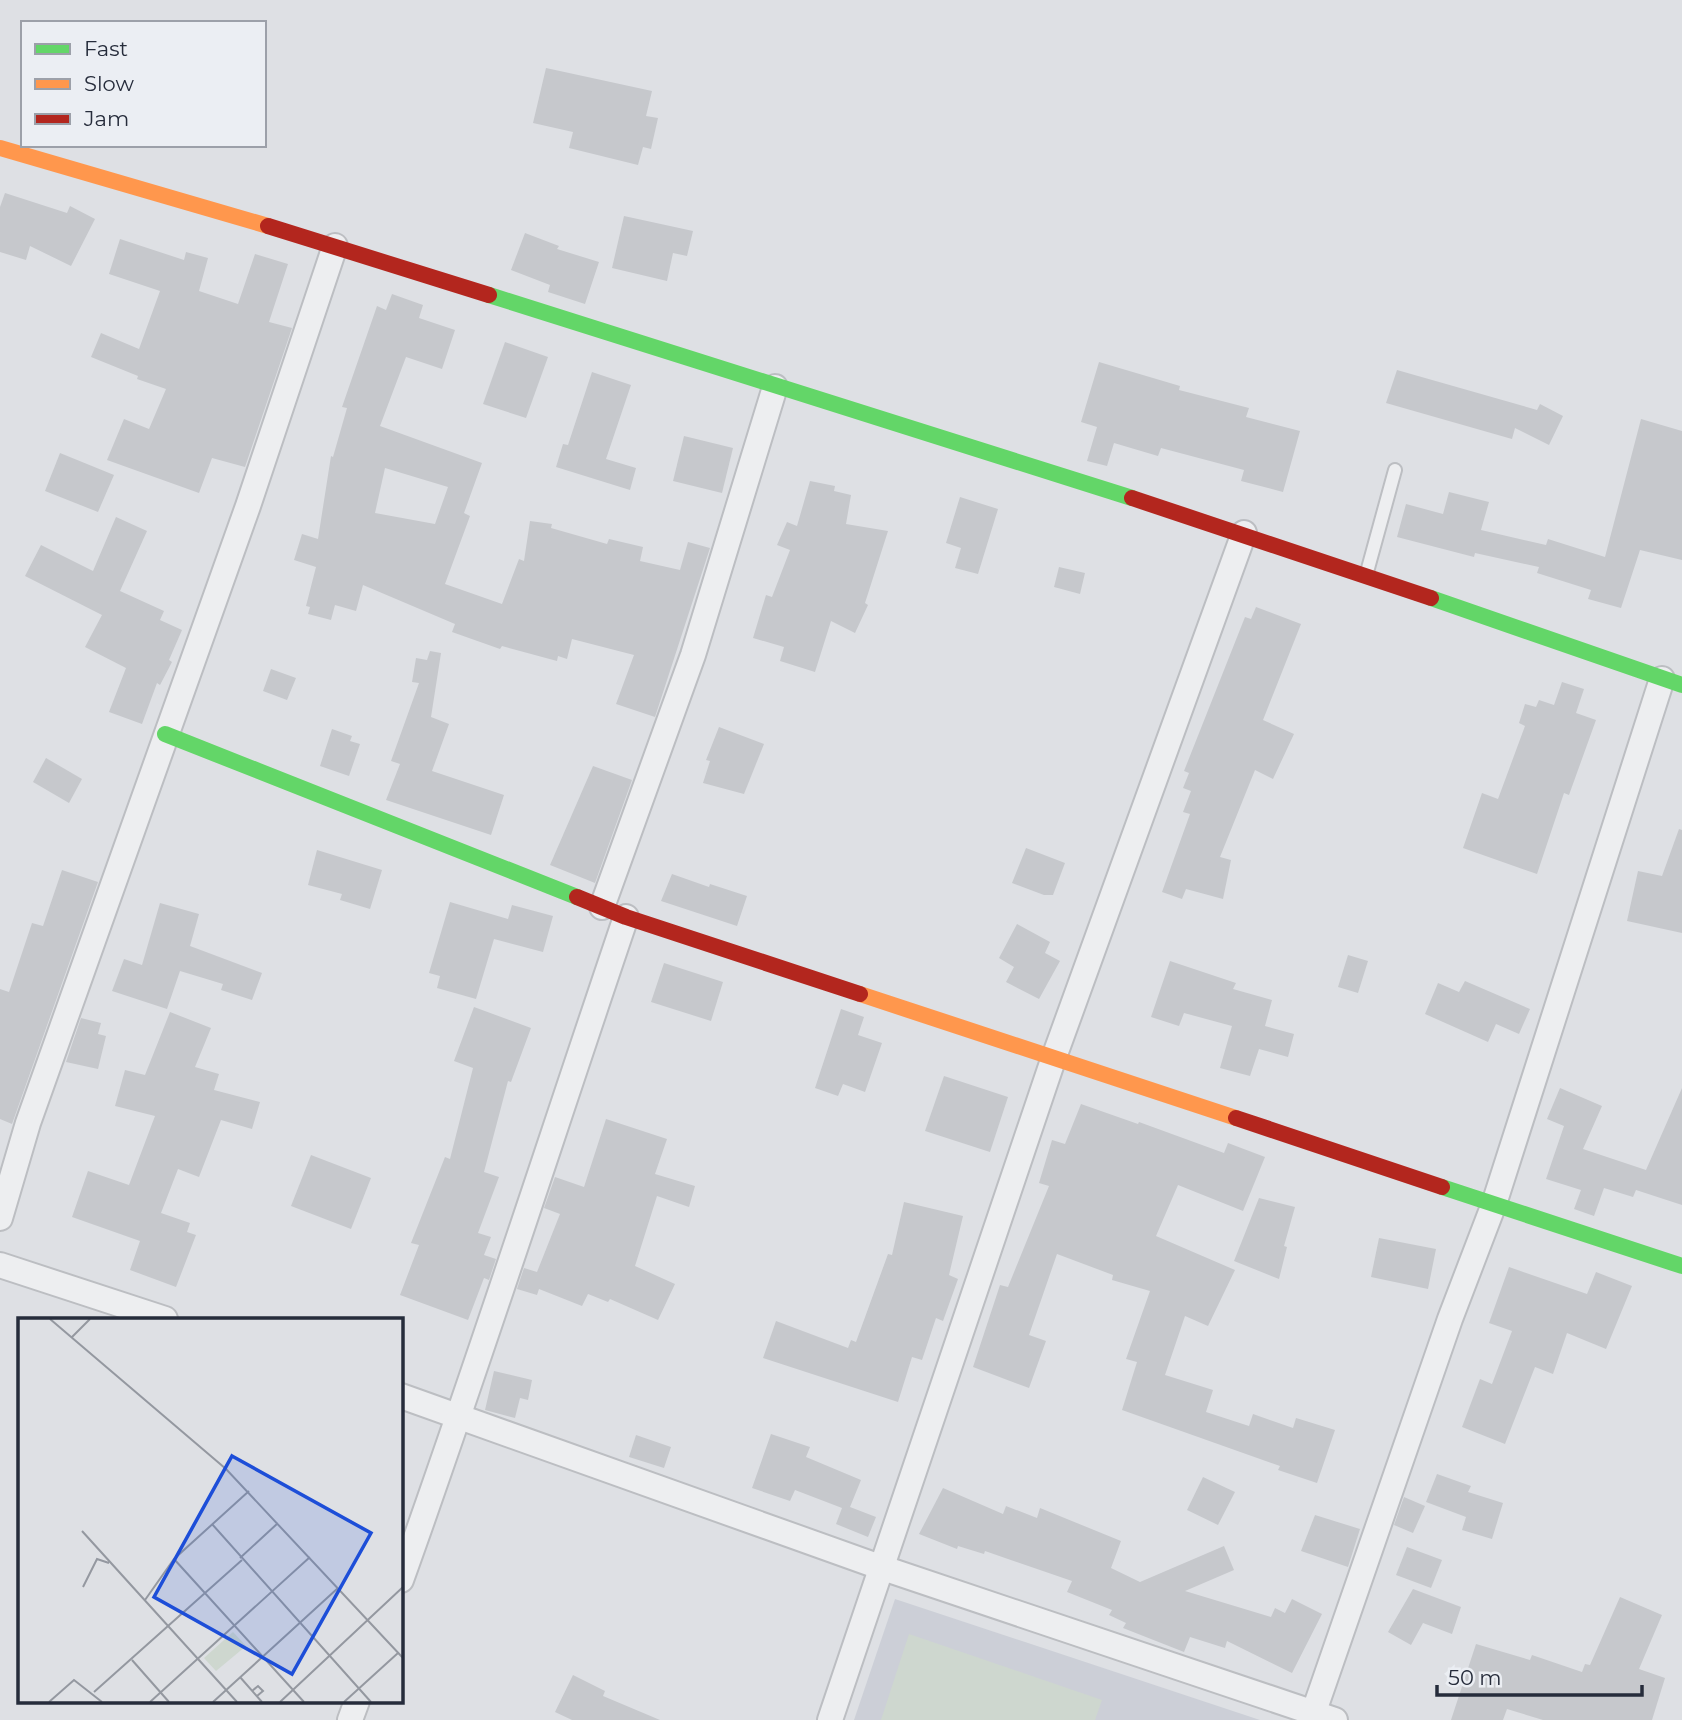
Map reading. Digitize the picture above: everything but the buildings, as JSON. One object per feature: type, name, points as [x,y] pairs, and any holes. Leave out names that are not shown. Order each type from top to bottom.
[{"type":"street","points":[[0,148],[335,246],[1244,533],[1672,682],[1494,1204],[1450,1319],[1320,1718],[880,1567],[402,1396]]},
{"type":"street","points":[[0,1218],[28,1123],[248,506],[335,246]]},
{"type":"street","points":[[602,907],[693,655],[775,387]]},
{"type":"street","points":[[830,1720],[1053,1060],[1244,533]]},
{"type":"street","points":[[165,734],[626,917],[1682,1266]]},
{"type":"street","points":[[402,1577],[460,1416],[508,1265],[626,917]]},
{"type":"street","points":[[0,1265],[162,1318]]},
{"type":"street","points":[[350,1720],[357,1702]]},
{"type":"lane","points":[[1366,575],[1395,470]]},
{"type":"shaded area","points":[[895,1599],[1260,1720],[854,1720]]},
{"type":"shaded area","points":[[909,1634],[1102,1700],[1095,1720],[881,1720]]},
{"type":"traffic: fast","points":[[489,295],[1132,498]]},
{"type":"traffic: fast","points":[[1431,598],[1682,685]]},
{"type":"traffic: fast","points":[[165,734],[577,897]]},
{"type":"traffic: fast","points":[[1442,1187],[1682,1266]]},
{"type":"traffic: slow","points":[[0,148],[268,226]]},
{"type":"traffic: slow","points":[[860,994],[1236,1118]]},
{"type":"traffic: jam","points":[[268,226],[489,295]]},
{"type":"traffic: jam","points":[[1132,498],[1431,598]]},
{"type":"traffic: jam","points":[[577,897],[626,917],[860,994]]},
{"type":"traffic: jam","points":[[1236,1118],[1442,1187]]}]
